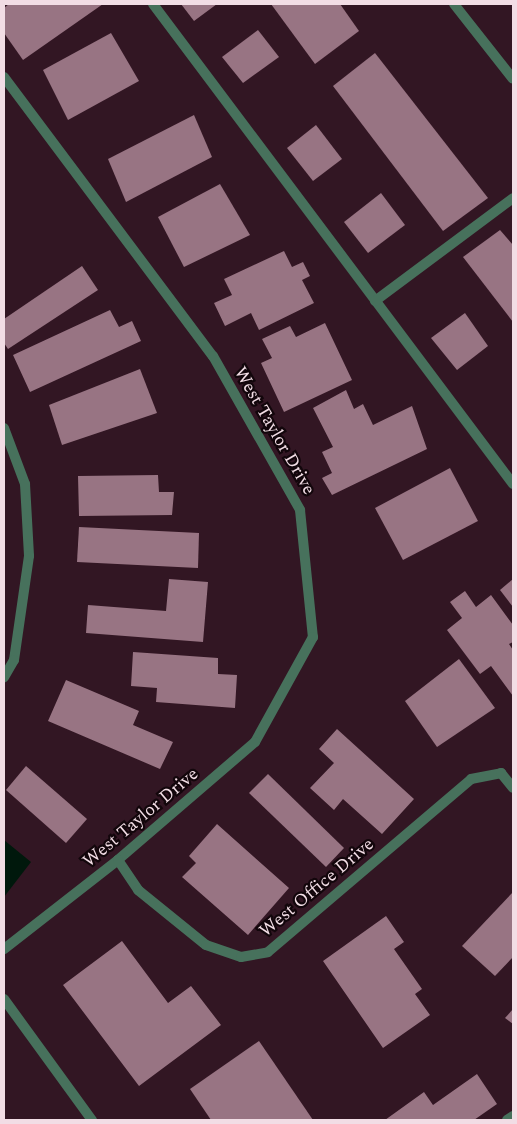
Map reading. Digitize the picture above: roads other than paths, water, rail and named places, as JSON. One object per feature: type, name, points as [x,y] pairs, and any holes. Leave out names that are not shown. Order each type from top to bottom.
[{"type":"street","points":[[153,4],[513,484]]},
{"type":"street","points":[[455,4],[513,79]]},
{"type":"street","name":"West Taylor Drive","points":[[4,77],[213,356],[300,510],[313,637],[255,742],[118,860],[4,949]]},
{"type":"street","points":[[376,301],[513,198]]},
{"type":"street","points":[[4,428],[25,484],[29,556],[14,660],[4,677]]},
{"type":"street","name":"West Office Drive","points":[[118,860],[138,890],[206,945],[241,957],[259,954],[268,952],[471,779],[500,773],[513,788]]},
{"type":"street","points":[[4,999],[92,1120]]},
{"type":"street","points":[[507,1120],[513,1116]]}]
